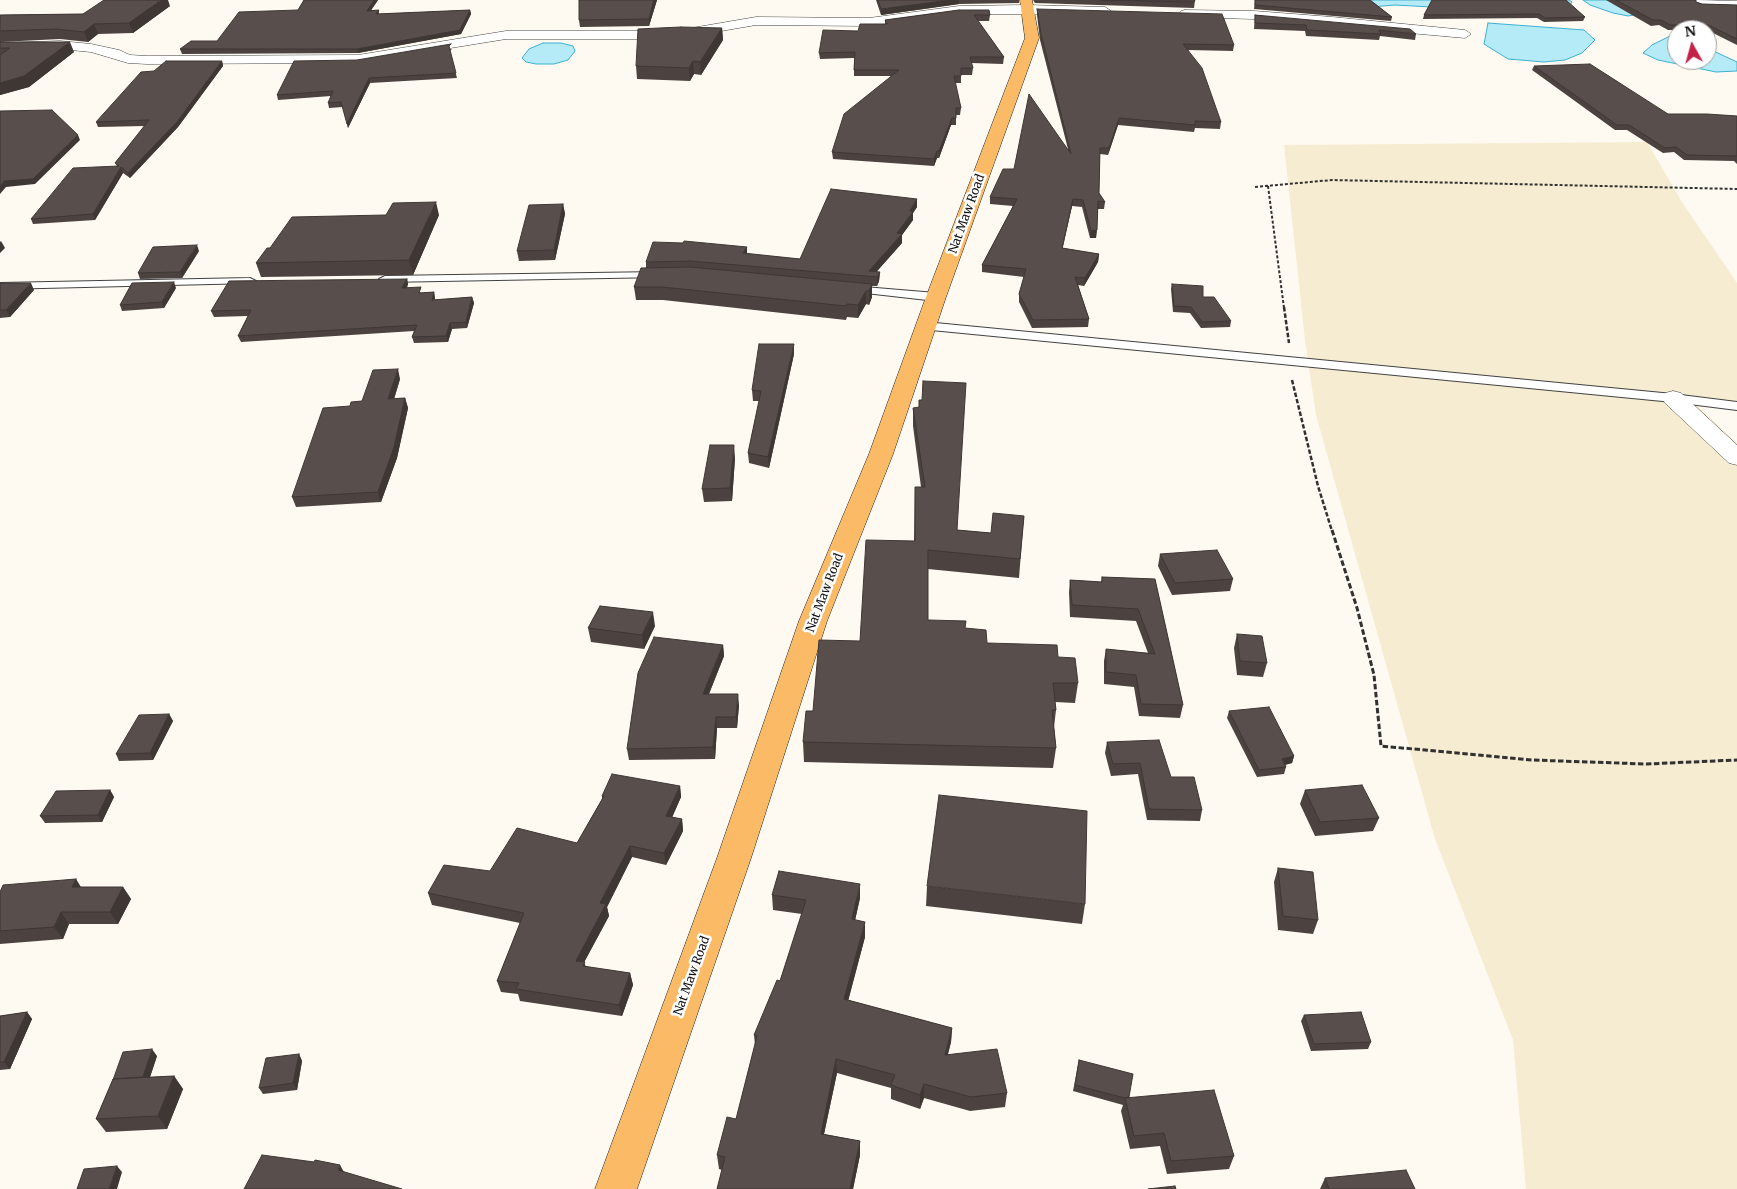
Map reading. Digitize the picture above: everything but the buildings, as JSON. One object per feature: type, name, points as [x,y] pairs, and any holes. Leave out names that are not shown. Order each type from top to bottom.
[{"type":"main road","name":"Nat Maw Road","points":[[616,1189],[734,858],[813,621],[881,454],[925,326],[1032,38],[1026,4]]},
{"type":"street","points":[[1700,3],[1737,5]]},
{"type":"street","points":[[0,47],[52,45],[83,47],[114,53],[128,59],[146,60],[358,59],[485,37],[659,35],[686,33],[756,21],[869,22],[959,10],[1026,4],[1120,12]]},
{"type":"street","points":[[1168,13],[1254,15],[1465,34]]},
{"type":"street","points":[[1674,398],[1737,458]]},
{"type":"lane","points":[[373,279],[673,275]]},
{"type":"lane","points":[[0,286],[265,281]]},
{"type":"lane","points":[[838,288],[936,297]]},
{"type":"lane","points":[[925,326],[1674,398],[1737,406]]},
{"type":"path","points":[[1255,187],[1332,180],[1737,189]]},
{"type":"path","points":[[1268,186],[1292,362]]},
{"type":"path","points":[[1291,378],[1318,486],[1357,608],[1374,675],[1380,746],[1532,760],[1646,764],[1737,760]]},
{"type":"shaded area","points":[[1647,142],[1682,202],[1737,283],[1737,404],[1691,400],[1737,443],[1737,1189],[1526,1189],[1513,1040],[1435,839],[1316,415],[1305,341],[1284,145]]},
{"type":"water","points":[[1263,0],[1569,0],[1572,2],[1567,9],[1449,8],[1395,5],[1346,9]]},
{"type":"water","points":[[1583,0],[1637,0],[1646,13],[1628,16],[1613,13],[1590,5]]},
{"type":"water","points":[[1488,23],[1584,30],[1595,40],[1582,53],[1565,60],[1544,62],[1508,59],[1484,44]]},
{"type":"water","points":[[1667,38],[1667,62],[1643,53],[1652,45]]},
{"type":"water","points":[[543,43],[561,43],[573,46],[575,51],[568,60],[554,64],[536,64],[526,62],[522,58],[529,49]]},
{"type":"water","points":[[1717,53],[1737,62],[1737,71],[1716,72],[1706,70],[1717,70]]}]
